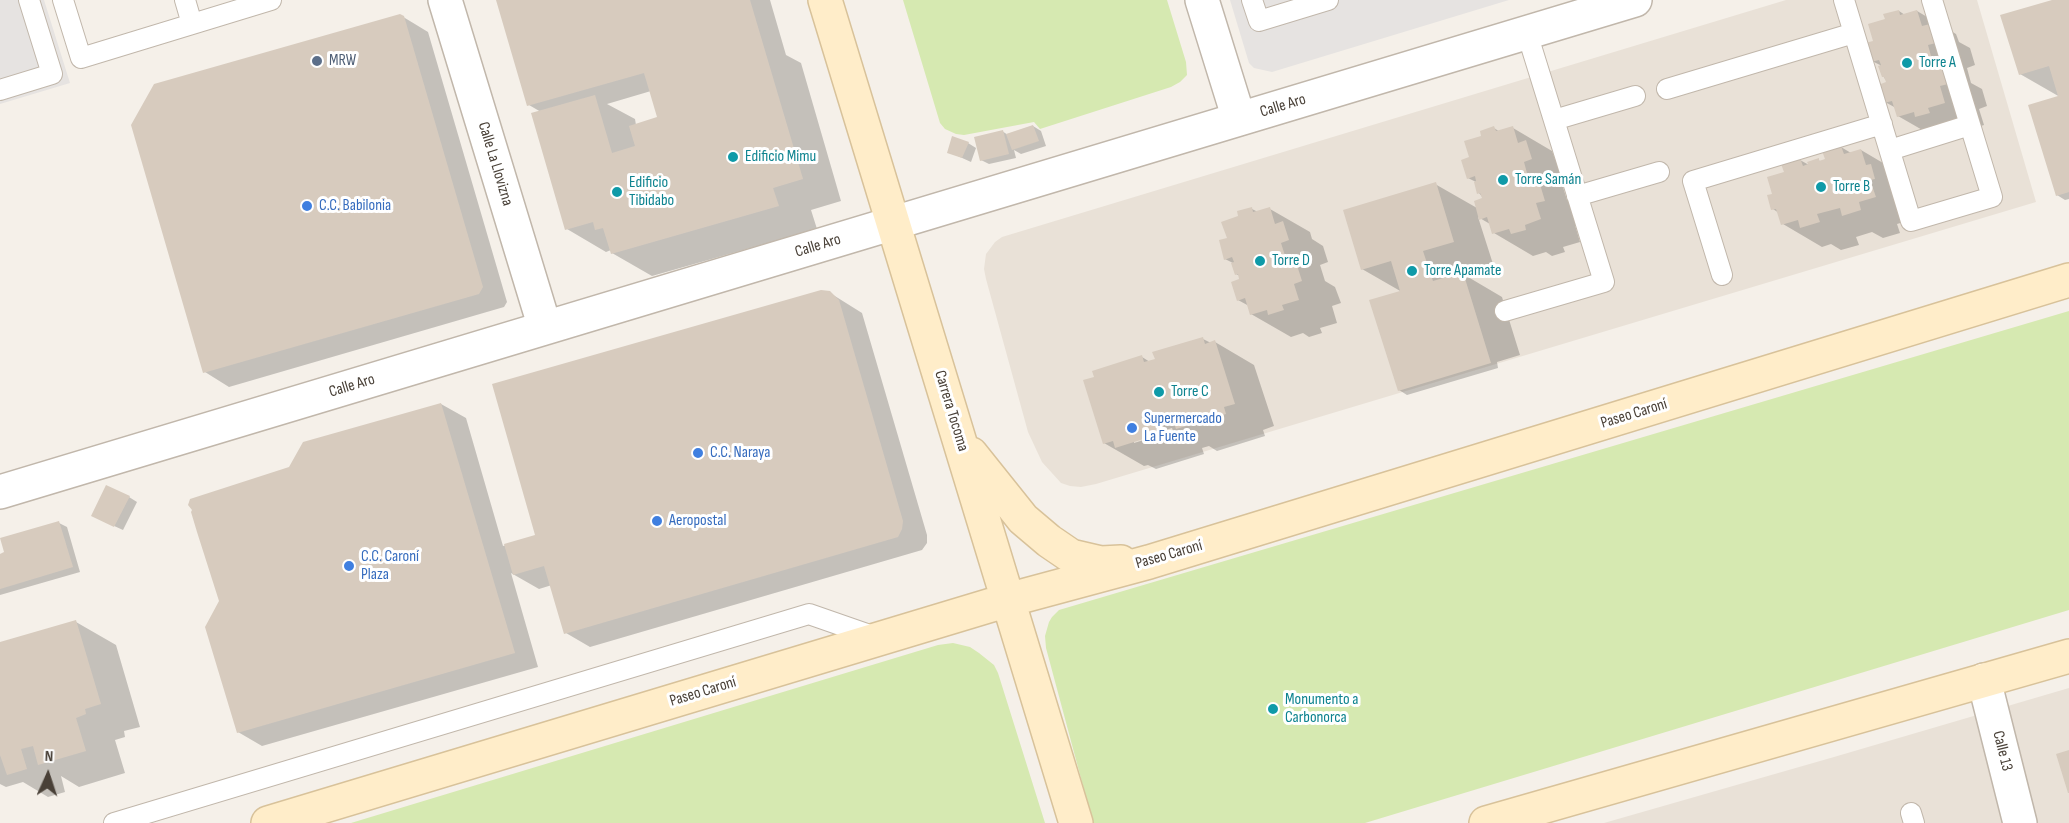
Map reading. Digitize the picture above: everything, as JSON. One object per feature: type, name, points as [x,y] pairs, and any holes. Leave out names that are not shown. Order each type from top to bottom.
[{"type":"street","name":"Calle La Llovizna","points":[[445,0],[545,328]]},
{"type":"street","name":"Carrera Tocoma","points":[[825,0],[1076,823]]},
{"type":"street","points":[[1203,0],[1239,119]]},
{"type":"street","name":"Calle Aro","points":[[0,492],[1527,33],[1618,2]]},
{"type":"street","name":"Paseo Caroní","points":[[268,823],[1008,600],[1149,562],[2069,280]]},
{"type":"street","points":[[959,439],[1023,519],[1071,556],[1101,563],[1149,562]]},
{"type":"street","points":[[1486,823],[2069,656]]},
{"type":"street","name":"Calle 13","points":[[1984,680],[2020,823]]},
{"type":"lane","points":[[0,90],[52,74],[29,0]]},
{"type":"lane","points":[[63,0],[81,58],[271,0]]},
{"type":"lane","points":[[185,0],[192,24]]},
{"type":"lane","points":[[1252,0],[1259,21],[1328,0]]},
{"type":"lane","points":[[1844,0],[1911,221],[1992,196],[1932,0]]},
{"type":"lane","points":[[1505,311],[1604,282],[1527,33]]},
{"type":"lane","points":[[1667,89],[1854,33]]},
{"type":"lane","points":[[1554,120],[1635,96]]},
{"type":"lane","points":[[1722,275],[1693,181],[1882,124]]},
{"type":"lane","points":[[1890,150],[1970,125]]},
{"type":"lane","points":[[1577,196],[1659,172]]},
{"type":"lane","points":[[114,823],[809,614],[880,639]]},
{"type":"shaded area","points":[[0,0],[44,0],[70,83],[0,104]]},
{"type":"shaded area","points":[[1230,0],[1509,0],[1272,72],[1254,68],[1249,63]]},
{"type":"shaded area","points":[[1786,0],[1977,0],[2036,202],[1096,484],[1081,487],[1061,483],[1042,462],[1028,432],[984,269],[986,254],[1002,237]]},
{"type":"shaded area","points":[[2069,688],[2069,823],[1604,823],[1834,757]]},
{"type":"green space","points":[[903,0],[1167,0],[1186,62],[1187,75],[1171,87],[1040,129],[1034,122],[964,135],[956,134],[945,129],[940,123]]},
{"type":"green space","points":[[2069,311],[2069,610],[1365,823],[1093,823],[1046,648],[1045,636],[1049,622],[1059,610]]},
{"type":"green space","points":[[953,643],[970,647],[994,665],[1045,823],[351,823],[938,645]]},
{"type":"building","points":[[496,0],[750,0],[803,179],[773,188],[779,206],[611,254],[603,228],[595,230],[593,222],[565,230],[531,113],[595,95],[612,153],[635,146],[629,126],[657,117],[644,73],[527,106]]},
{"type":"building","points":[[2052,0],[2069,0],[2069,192],[2056,196],[2028,105],[2058,96],[2049,66],[2019,75],[2000,15]]},
{"type":"building","name":"Torre A","points":[[1899,10],[1900,15],[1917,10],[1922,26],[1930,24],[1936,43],[1928,45],[1934,67],[1942,65],[1948,84],[1940,86],[1945,103],[1928,108],[1930,113],[1915,117],[1914,112],[1897,117],[1892,101],[1884,103],[1878,85],[1886,82],[1878,66],[1881,65],[1879,60],[1871,62],[1865,43],[1873,41],[1868,24],[1885,19],[1883,14]]},
{"type":"building","name":"C.C. Babilonia","points":[[400,14],[404,16],[483,287],[479,294],[203,373],[131,125],[154,84]]},
{"type":"building","points":[[1033,125],[1039,141],[1012,150],[1006,134]]},
{"type":"building","name":"Torre Samán","points":[[1494,126],[1496,131],[1513,126],[1518,143],[1526,140],[1532,159],[1524,162],[1530,184],[1539,181],[1545,201],[1536,203],[1541,219],[1525,225],[1526,230],[1511,234],[1509,229],[1492,234],[1487,217],[1479,220],[1474,201],[1482,198],[1480,193],[1477,194],[1475,176],[1467,179],[1461,160],[1469,157],[1464,141],[1481,136],[1480,131]]},
{"type":"building","points":[[1003,130],[1009,154],[980,161],[974,137]]},
{"type":"building","points":[[952,136],[969,142],[962,158],[947,153]]},
{"type":"building","name":"Torre B","points":[[1841,146],[1844,154],[1861,149],[1866,165],[1871,164],[1875,179],[1870,180],[1876,197],[1859,202],[1861,210],[1842,216],[1840,208],[1817,214],[1820,222],[1800,228],[1798,220],[1781,225],[1776,209],[1771,210],[1767,195],[1772,194],[1767,177],[1784,172],[1781,164],[1800,158],[1803,166],[1819,158],[1819,161],[1825,159],[1822,151]]},
{"type":"building","name":"Torre Apamate","points":[[1436,182],[1454,242],[1423,251],[1433,281],[1463,272],[1491,363],[1398,391],[1369,300],[1400,291],[1391,261],[1361,270],[1343,210]]},
{"type":"building","name":"Torre D","points":[[1252,207],[1253,212],[1270,207],[1275,224],[1283,221],[1289,240],[1281,243],[1288,265],[1296,262],[1302,281],[1294,284],[1299,300],[1282,305],[1284,310],[1268,315],[1267,310],[1250,315],[1245,298],[1237,301],[1231,282],[1239,279],[1238,274],[1235,275],[1231,263],[1234,262],[1232,257],[1224,260],[1219,240],[1227,238],[1221,222],[1238,216],[1237,211]]},
{"type":"building","name":"C.C. Naraya","points":[[821,290],[830,291],[839,300],[903,521],[898,537],[564,634],[544,566],[513,575],[504,544],[535,535],[492,384]]},
{"type":"building","name":"Torre C","points":[[1203,337],[1205,344],[1215,340],[1235,404],[1224,407],[1226,414],[1176,429],[1174,423],[1163,425],[1166,432],[1115,448],[1113,441],[1103,444],[1083,380],[1094,377],[1092,371],[1142,355],[1144,362],[1155,359],[1152,352]]},
{"type":"building","name":"C.C. Caroní Plaza","points":[[441,403],[515,653],[237,733],[205,627],[219,601],[192,510],[188,505],[190,499],[289,467],[303,442]]},
{"type":"building","points":[[106,485],[130,496],[114,527],[91,516]]},
{"type":"building","points":[[59,521],[73,567],[0,589],[0,554],[4,552],[0,538]]},
{"type":"building","points":[[76,620],[101,704],[85,709],[86,714],[76,718],[86,751],[38,765],[33,746],[21,749],[27,769],[7,775],[0,755],[0,642]]},
{"type":"building","points":[[2069,750],[2069,793],[2068,793],[2056,754]]},
{"type":"place","name":"MRW","points":[[317,61]]},
{"type":"place","name":"Torre A","points":[[1907,63]]},
{"type":"place","name":"Edificio Mimu","points":[[733,157]]},
{"type":"place","name":"Torre Samán","points":[[1503,180]]},
{"type":"place","name":"Torre B","points":[[1821,187]]},
{"type":"place","name":"Edificio Tibidabo","points":[[617,192]]},
{"type":"place","name":"C.C. Babilonia","points":[[307,206]]},
{"type":"place","name":"Torre D","points":[[1260,261]]},
{"type":"place","name":"Torre Apamate","points":[[1412,271]]},
{"type":"place","name":"Torre C","points":[[1159,392]]},
{"type":"place","name":"Supermercado La Fuente","points":[[1132,428]]},
{"type":"place","name":"C.C. Naraya","points":[[698,453]]},
{"type":"place","name":"Aeropostal","points":[[657,521]]},
{"type":"place","name":"C.C. Caroní Plaza","points":[[349,566]]},
{"type":"place","name":"Monumento a Carbonorca","points":[[1273,709]]}]
